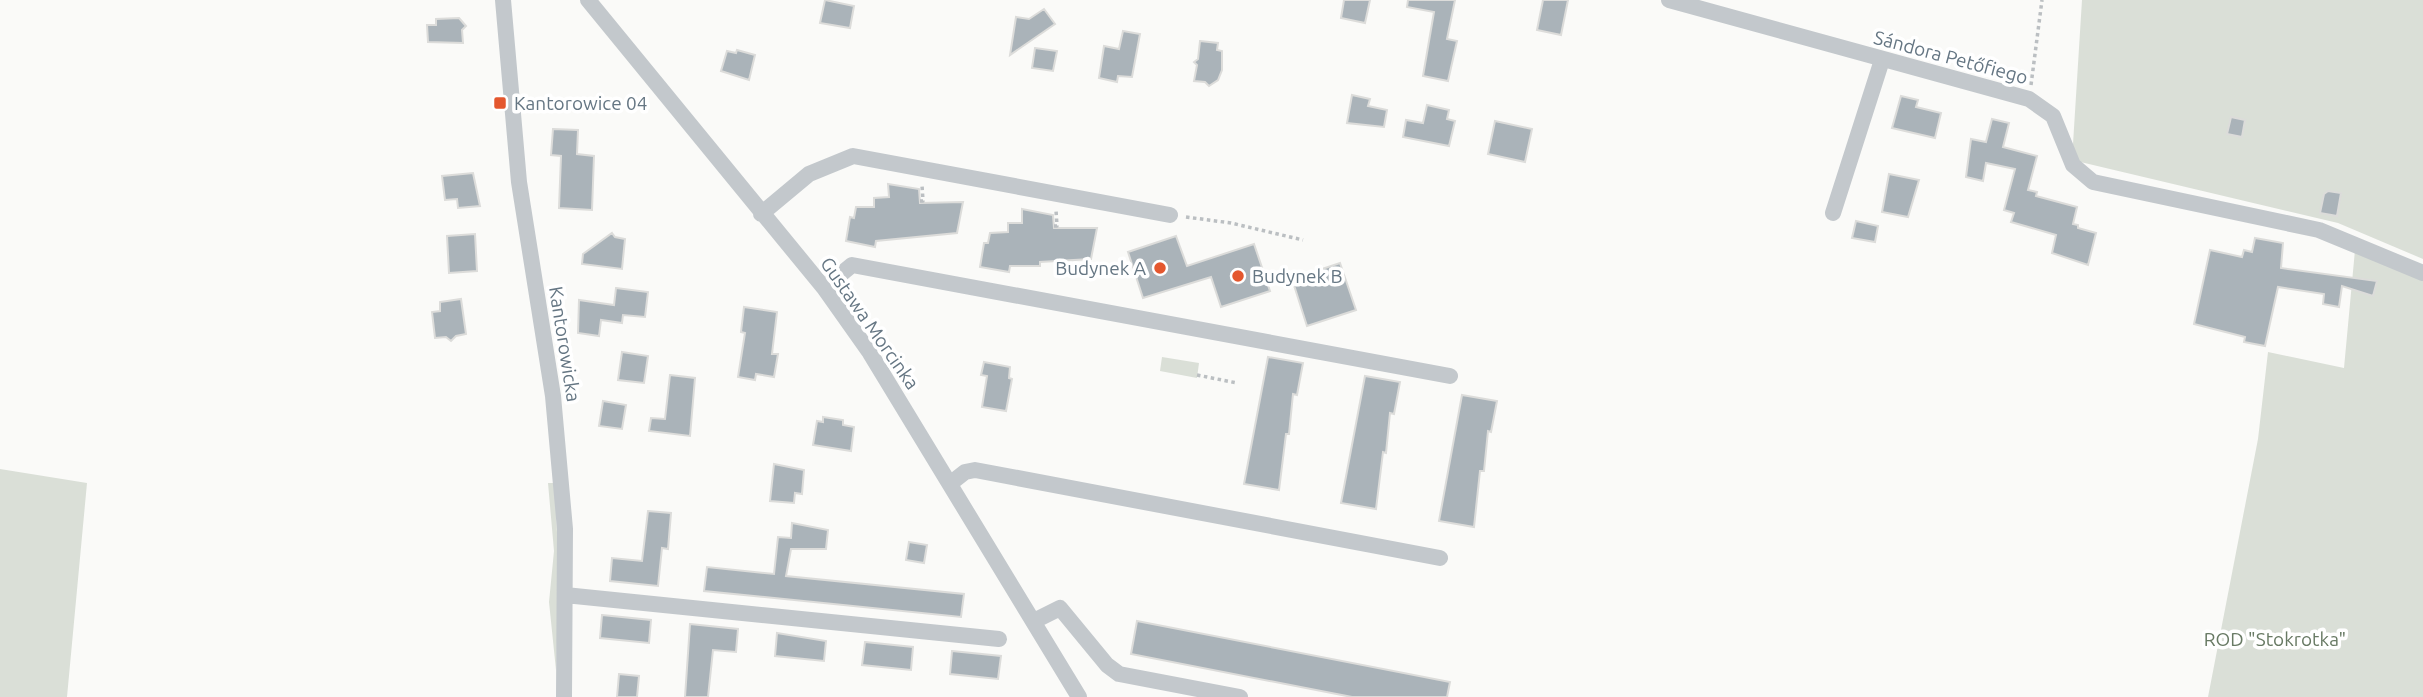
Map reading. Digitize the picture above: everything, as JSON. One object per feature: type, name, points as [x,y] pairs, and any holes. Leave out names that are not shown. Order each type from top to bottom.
[{"type":"street","name":"Kantorowicka","points":[[503,0],[519,183],[554,410],[565,529],[564,697]]},
{"type":"street","name":"Gustawa Morcinka","points":[[588,0],[824,288],[870,352],[1079,697]]},
{"type":"street","name":"Sándora Petőfiego","points":[[1669,0],[2029,99],[2053,116],[2073,165],[2093,182],[2319,230],[2423,273]]},
{"type":"street","points":[[1833,212],[1882,60]]},
{"type":"street","points":[[761,214],[809,174],[853,156],[1170,215]]},
{"type":"street","points":[[824,288],[852,265],[1450,376]]},
{"type":"street","points":[[951,483],[965,471],[975,470],[1440,558]]},
{"type":"street","points":[[565,595],[999,639]]},
{"type":"street","points":[[1034,621],[1060,608],[1107,665],[1119,674],[1240,697]]},
{"type":"path","points":[[2029,99],[2042,0]]},
{"type":"path","points":[[1170,215],[1231,223],[1303,240]]},
{"type":"path","points":[[1198,375],[1237,383]]},
{"type":"green space","points":[[2082,0],[2423,0],[2423,259],[2338,223],[2072,160]]},
{"type":"green space","name":"ROD \"Stokrotka\"","points":[[2355,250],[2423,281],[2423,697],[2208,697],[2258,439],[2268,352],[2344,368]]},
{"type":"green space","points":[[1162,357],[1199,363],[1197,378],[1160,371]]},
{"type":"green space","points":[[0,469],[87,483],[67,697],[0,697]]},
{"type":"green space","points":[[548,483],[555,483],[559,581],[556,670],[549,602],[554,551]]},
{"type":"building","points":[[825,0],[854,6],[850,28],[820,23]]},
{"type":"building","points":[[1344,0],[1370,0],[1365,23],[1341,18]]},
{"type":"building","points":[[1408,0],[1455,0],[1447,39],[1457,41],[1448,81],[1423,76],[1434,12],[1407,7]]},
{"type":"building","points":[[1543,0],[1568,0],[1561,35],[1537,30]]},
{"type":"building","points":[[1044,9],[1055,24],[1010,55],[1016,17],[1029,19]]},
{"type":"building","points":[[459,18],[466,26],[462,30],[463,43],[428,42],[427,25],[436,25],[436,19]]},
{"type":"building","points":[[1123,31],[1140,34],[1132,77],[1118,76],[1117,82],[1099,78],[1104,46],[1119,49]]},
{"type":"building","points":[[1200,41],[1218,43],[1217,50],[1222,51],[1222,70],[1218,80],[1209,86],[1205,82],[1194,81],[1197,65],[1194,62],[1198,59]]},
{"type":"building","points":[[1035,48],[1057,51],[1053,71],[1032,68]]},
{"type":"building","points":[[737,50],[755,55],[749,80],[721,71],[727,51],[736,53]]},
{"type":"building","points":[[1352,95],[1370,99],[1368,106],[1387,110],[1384,127],[1347,123]]},
{"type":"building","points":[[1901,96],[1918,100],[1916,107],[1941,113],[1935,138],[1892,128]]},
{"type":"building","points":[[1427,105],[1449,110],[1447,119],[1455,121],[1449,146],[1403,137],[1406,120],[1423,123]]},
{"type":"building","points":[[2231,117],[2245,120],[2242,137],[2227,134]]},
{"type":"building","points":[[1992,119],[2009,123],[2003,147],[2037,156],[2028,190],[2037,192],[2036,196],[2077,207],[2073,224],[2096,233],[2088,265],[2052,253],[2056,235],[2011,222],[2014,213],[2004,210],[2015,169],[1986,163],[1983,181],[1966,177],[1971,139],[1986,142]]},
{"type":"building","points":[[1495,121],[1532,129],[1525,162],[1488,154]]},
{"type":"building","points":[[553,129],[578,130],[577,154],[594,156],[592,210],[559,208],[561,156],[551,155]]},
{"type":"building","points":[[473,173],[480,206],[458,208],[457,199],[445,200],[442,176]]},
{"type":"building","points":[[1889,174],[1919,180],[1908,217],[1882,212]]},
{"type":"building","points":[[888,184],[919,189],[920,203],[963,202],[957,233],[876,241],[875,247],[846,241],[850,217],[854,218],[856,207],[874,207],[874,198],[889,197]]},
{"type":"building","points":[[2328,191],[2341,193],[2337,216],[2320,213],[2324,194]]},
{"type":"building","points":[[1022,209],[1053,215],[1054,228],[1097,228],[1091,259],[1040,262],[1040,266],[1010,266],[1009,272],[980,267],[984,243],[988,243],[990,233],[1008,232],[1008,223],[1022,223]]},
{"type":"building","points":[[1856,221],[1878,226],[1875,242],[1852,238]]},
{"type":"building","points":[[612,233],[615,237],[625,239],[622,269],[582,264],[583,254]]},
{"type":"building","points":[[475,234],[477,271],[449,273],[447,236]]},
{"type":"building","points":[[1176,236],[1187,266],[1254,244],[1270,291],[1221,307],[1211,277],[1143,298],[1128,252]]},
{"type":"building","points":[[2255,238],[2283,243],[2281,268],[2377,281],[2373,296],[2342,286],[2339,307],[2323,304],[2324,294],[2278,287],[2265,346],[2244,342],[2245,337],[2194,324],[2210,250],[2242,257],[2244,250],[2252,252]]},
{"type":"building","points":[[1340,263],[1356,310],[1307,326],[1292,279]]},
{"type":"building","points":[[616,288],[648,292],[645,317],[623,315],[622,323],[601,320],[599,336],[578,333],[579,300],[614,305]]},
{"type":"building","points":[[461,299],[466,334],[456,336],[451,341],[446,337],[435,338],[432,312],[440,311],[440,302]]},
{"type":"building","points":[[744,307],[777,312],[772,354],[778,354],[774,377],[756,374],[755,380],[738,377],[745,333],[741,332]]},
{"type":"building","points":[[622,352],[648,356],[644,383],[618,380]]},
{"type":"building","points":[[1268,357],[1303,363],[1297,395],[1293,394],[1279,490],[1244,484]]},
{"type":"building","points":[[984,362],[1010,367],[1009,378],[1012,379],[1006,411],[982,407],[987,376],[981,375]]},
{"type":"building","points":[[670,375],[695,378],[690,436],[649,431],[651,418],[665,419]]},
{"type":"building","points":[[1365,376],[1400,382],[1394,414],[1390,413],[1376,509],[1341,503]]},
{"type":"building","points":[[1462,395],[1497,401],[1491,432],[1488,431],[1484,471],[1480,471],[1474,527],[1439,521]]},
{"type":"building","points":[[603,401],[626,405],[622,429],[599,426]]},
{"type":"building","points":[[823,417],[843,420],[843,425],[854,427],[851,451],[813,445],[817,421],[823,422]]},
{"type":"building","points":[[774,464],[804,470],[802,494],[795,493],[794,503],[770,501]]},
{"type":"building","points":[[648,511],[671,513],[668,549],[662,548],[658,586],[610,581],[612,558],[642,561]]},
{"type":"building","points":[[792,523],[828,530],[826,549],[791,549],[786,576],[964,594],[961,617],[704,591],[707,567],[774,574],[778,537],[791,538]]},
{"type":"building","points":[[909,542],[927,545],[924,563],[906,560]]},
{"type":"building","points":[[602,615],[651,620],[649,643],[600,638]]},
{"type":"building","points":[[1137,621],[1450,682],[1447,697],[1352,697],[1131,654]]},
{"type":"building","points":[[690,624],[738,629],[736,652],[713,650],[708,697],[685,697]]},
{"type":"building","points":[[777,633],[826,641],[824,661],[775,656]]},
{"type":"building","points":[[865,642],[913,647],[911,670],[862,665]]},
{"type":"building","points":[[952,651],[1001,656],[998,679],[950,674]]},
{"type":"building","points":[[619,674],[639,676],[637,697],[617,697]]},
{"type":"place","name":"Kantorowice 04","points":[[500,103]]},
{"type":"place","name":"Budynek A","points":[[1160,268]]},
{"type":"place","name":"Budynek B","points":[[1238,276]]}]
